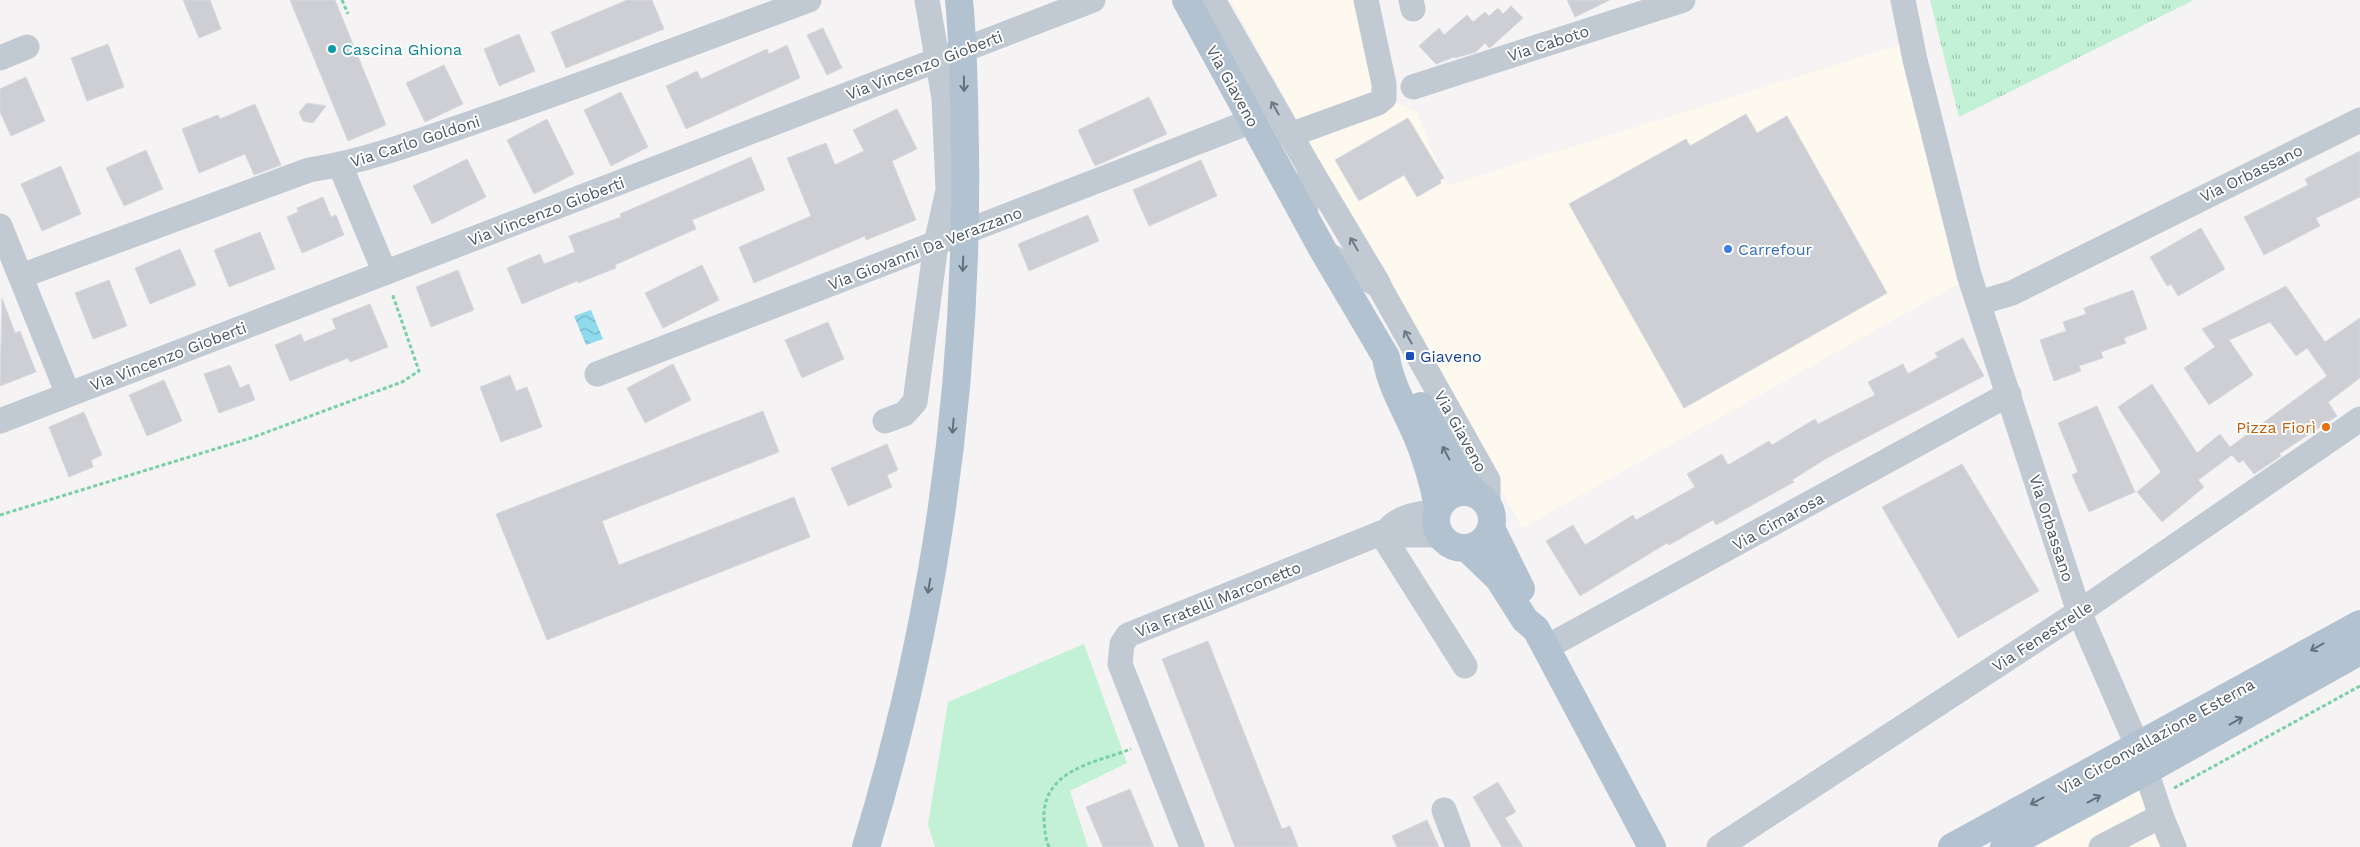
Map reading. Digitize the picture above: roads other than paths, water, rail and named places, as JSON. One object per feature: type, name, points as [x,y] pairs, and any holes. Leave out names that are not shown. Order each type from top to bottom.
[{"type":"main road","points":[[866,847],[887,777],[920,632],[948,476],[959,362],[964,233],[964,50],[959,0]]},
{"type":"main road","name":"Via Giaveno","points":[[1186,0],[1324,252],[1386,357],[1389,374],[1418,437],[1431,475],[1438,517]]},
{"type":"main road","name":"Via Giaveno","points":[[1386,357],[1401,368],[1456,470],[1484,508],[1509,569],[1536,615],[1542,638],[1652,847]]},
{"type":"main road","points":[[1454,492],[1484,508],[1482,542],[1467,548],[1450,545],[1438,517],[1443,500],[1454,492]]},
{"type":"main road","name":"Via Giaveno","points":[[1467,548],[1499,579],[1525,620],[1542,638]]},
{"type":"main road","name":"Via Circonvallazione Esterna","points":[[2004,847],[2360,624]]},
{"type":"main road","name":"Via Circonvallazione Esterna","points":[[1952,847],[2142,759],[2360,650]]},
{"type":"street","name":"Via Carlo Goldoni","points":[[20,276],[309,170],[340,166],[582,85],[809,0]]},
{"type":"street","points":[[885,421],[904,414],[915,402],[936,244],[948,190],[944,98],[927,0]]},
{"type":"street","name":"Via Vincenzo Gioberti","points":[[0,421],[1093,0]]},
{"type":"street","points":[[1213,0],[1379,286]]},
{"type":"street","points":[[1290,135],[1378,103],[1384,98],[1384,84],[1366,0]]},
{"type":"street","name":"Via Caboto","points":[[1413,87],[1683,0]]},
{"type":"street","name":"Via Orbassano","points":[[1903,0],[1915,60],[1968,275],[2009,394],[2079,612],[2142,759],[2174,847]]},
{"type":"street","points":[[0,58],[28,47]]},
{"type":"street","name":"Via Orbassano","points":[[1979,303],[2012,293],[2360,120]]},
{"type":"street","name":"Via Giovanni Da Verazzano","points":[[597,374],[1252,121]]},
{"type":"street","points":[[340,166],[385,273]]},
{"type":"street","points":[[1305,217],[1310,170]]},
{"type":"street","points":[[1,233],[68,394]]},
{"type":"street","name":"Via Giaveno","points":[[1324,252],[1379,286],[1488,480],[1484,508]]},
{"type":"street","name":"Via Cimarosa","points":[[1542,638],[2009,394]]},
{"type":"street","name":"Via Fenestrelle","points":[[1719,847],[2079,612],[2360,419]]},
{"type":"street","name":"Via Fratelli Marconetto","points":[[1192,847],[1120,664],[1122,644],[1128,635],[1384,532],[1400,520],[1416,514],[1438,517]]},
{"type":"street","points":[[1384,532],[1464,666]]},
{"type":"street","points":[[2101,847],[2158,807]]},
{"type":"street","points":[[1444,810],[1458,847]]},
{"type":"water","points":[[591,310],[603,339],[586,345],[574,316]]},
{"type":"place","name":"Cascina Ghiona","points":[[332,49]]},
{"type":"place","name":"Carrefour","points":[[1728,249]]},
{"type":"place","name":"Giaveno","points":[[1410,356]]},
{"type":"place","name":"Pizza Fiorì","points":[[2326,427]]}]
